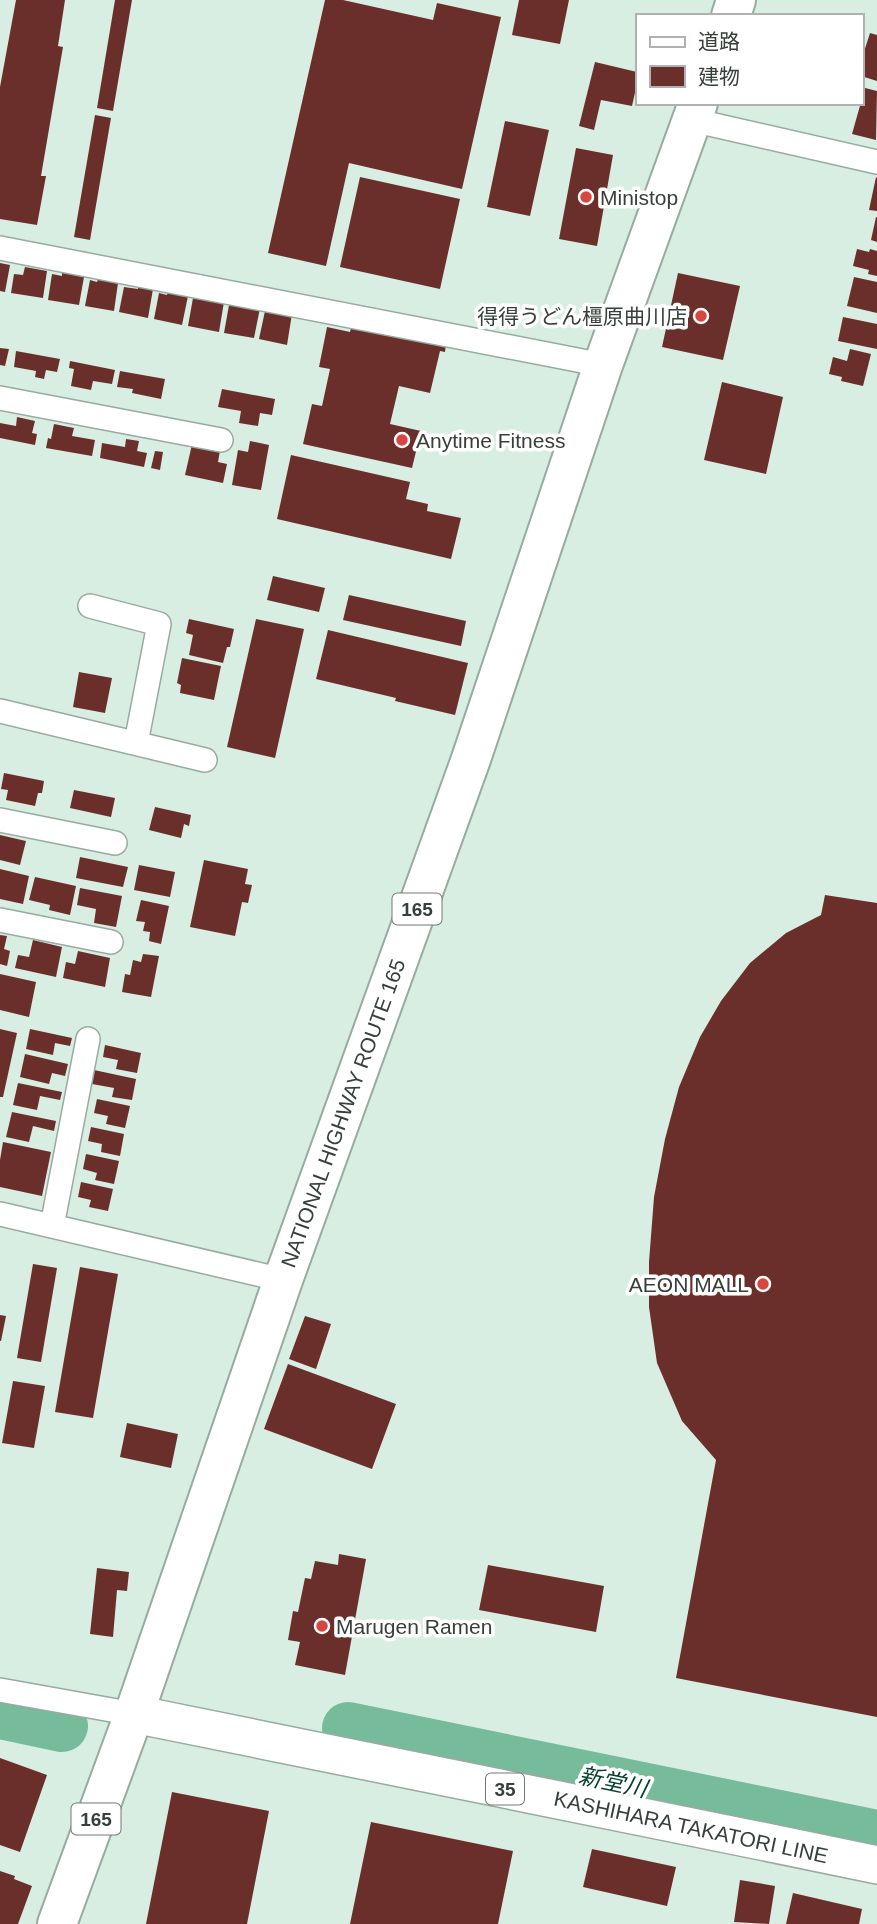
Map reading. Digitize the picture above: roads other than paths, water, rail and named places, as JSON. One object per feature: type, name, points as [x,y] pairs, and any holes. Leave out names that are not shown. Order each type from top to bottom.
[{"type":"highway","name":"NATIONAL HIGHWAY ROUTE 165","points":[[57,1924],[134,1714],[283,1279],[471,759],[603,365],[695,112]]},
{"type":"main road","name":"KASHIHARA TAKATORI LINE","points":[[134,1714],[761,1840],[877,1866]]},
{"type":"street","points":[[695,112],[877,162]]},
{"type":"street","points":[[0,248],[603,365]]},
{"type":"street","points":[[0,398],[221,440]]},
{"type":"street","points":[[90,606],[159,625],[136,743]]},
{"type":"street","points":[[0,711],[205,760]]},
{"type":"street","points":[[0,820],[115,844]]},
{"type":"street","points":[[0,920],[111,943]]},
{"type":"street","points":[[52,1226],[88,1038]]},
{"type":"street","points":[[0,1214],[283,1279]]},
{"type":"street","points":[[0,1690],[134,1714]]},
{"type":"waterway","points":[[0,1713],[62,1726]]},
{"type":"waterway","name":"新堂川","points":[[348,1728],[877,1836]]},
{"type":"place","name":"Ministop","points":[[586,197]]},
{"type":"place","name":"得得うどん橿原曲川店","points":[[701,316]]},
{"type":"place","name":"Anytime Fitness","points":[[402,440]]},
{"type":"place","name":"AEON MALL","points":[[763,1284]]},
{"type":"place","name":"Marugen Ramen","points":[[322,1626]]}]
